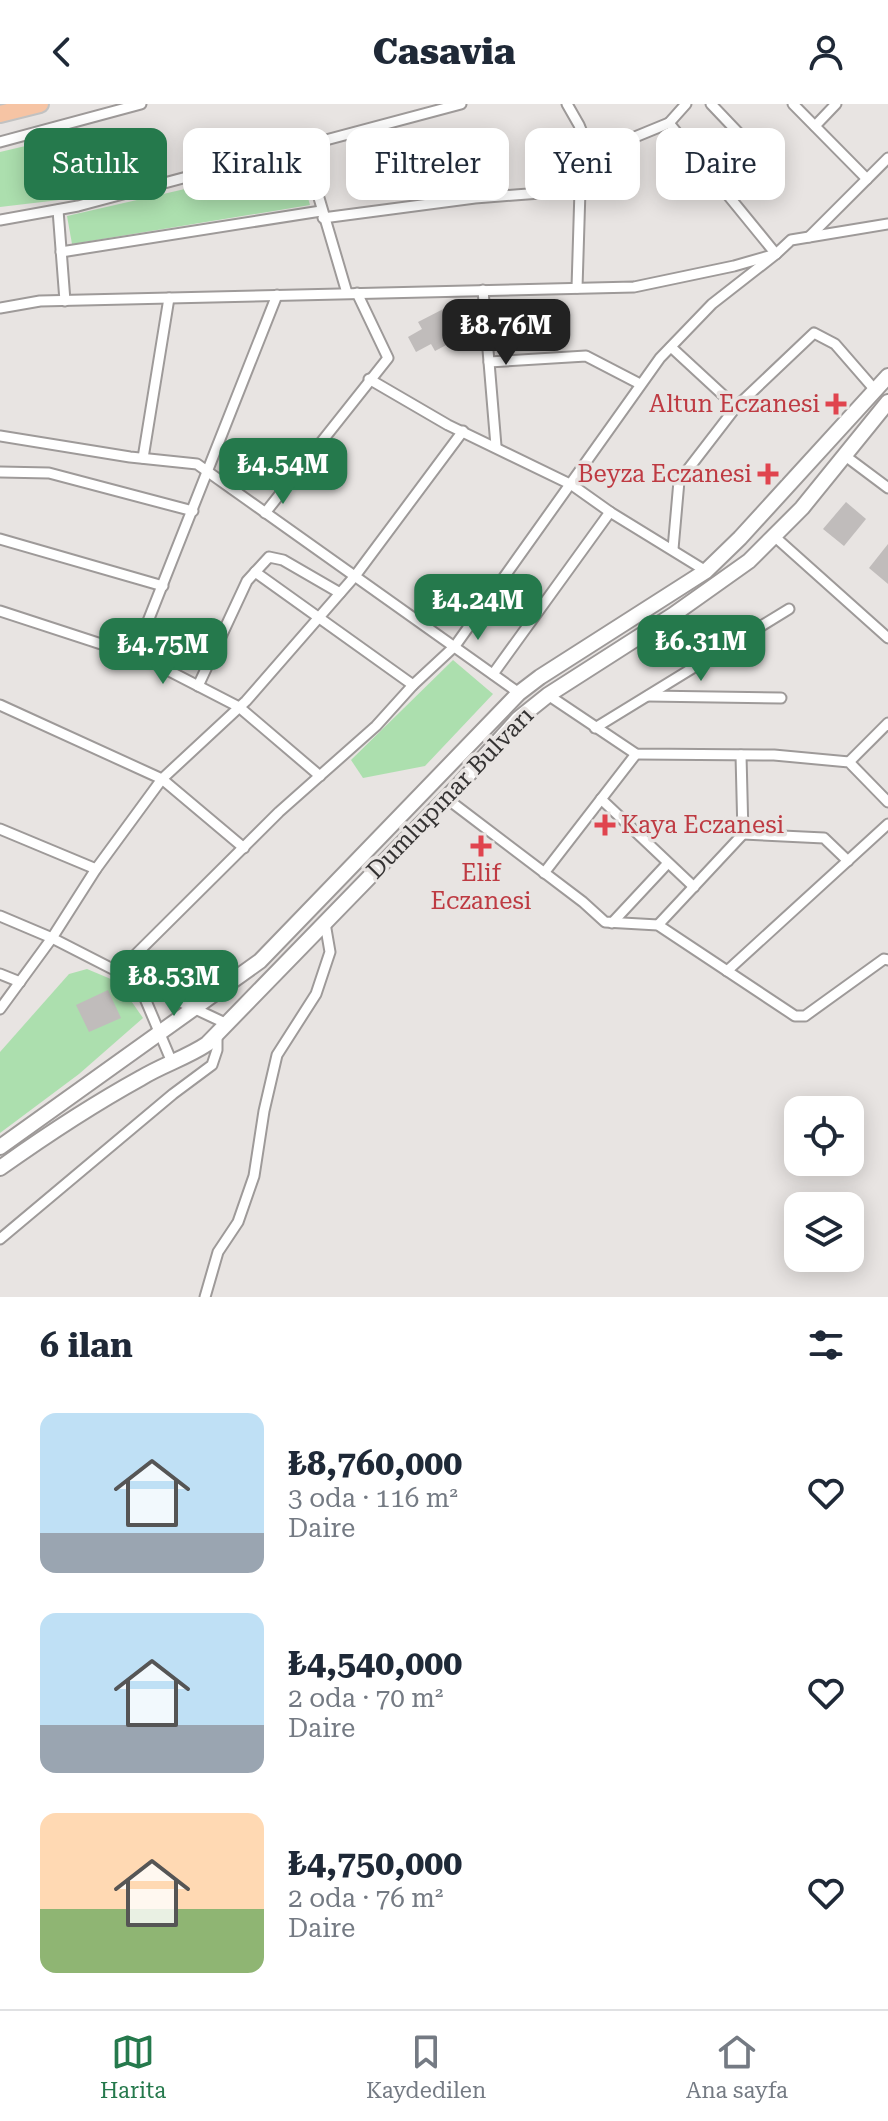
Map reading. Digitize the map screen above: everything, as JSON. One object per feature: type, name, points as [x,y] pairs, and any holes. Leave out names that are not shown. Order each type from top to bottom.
[{"type":"highway","points":[[0,114],[40,104]]},
{"type":"main road","name":"Dumlupınar Bulvarı","points":[[0,1147],[260,961],[519,693],[706,571],[888,376]]},
{"type":"main road","name":"Dumlupınar Bulvarı","points":[[0,1168],[101,1100],[171,1060],[195,1052],[325,923],[518,719],[548,695],[723,581],[802,508],[888,402]]},
{"type":"street","points":[[0,142],[141,104]]},
{"type":"street","points":[[330,140],[461,104]]},
{"type":"street","points":[[567,104],[580,128]]},
{"type":"street","points":[[640,135],[669,123],[686,104]]},
{"type":"street","points":[[711,104],[734,128]]},
{"type":"street","points":[[793,104],[867,179]]},
{"type":"street","points":[[815,126],[836,104]]},
{"type":"street","points":[[669,123],[776,254]]},
{"type":"street","points":[[809,237],[888,158]]},
{"type":"street","points":[[0,220],[58,210],[183,178]]},
{"type":"street","points":[[61,252],[322,214],[525,194]]},
{"type":"street","points":[[265,513],[388,358],[352,293],[318,200]]},
{"type":"street","points":[[577,288],[580,200]]},
{"type":"street","points":[[58,210],[65,301]]},
{"type":"street","points":[[118,972],[244,848],[376,726],[413,685],[455,646],[572,485],[640,384],[712,304],[791,240],[888,224]]},
{"type":"street","points":[[0,308],[40,301],[634,287],[776,254]]},
{"type":"street","points":[[483,290],[496,446]]},
{"type":"street","points":[[135,654],[277,295]]},
{"type":"street","points":[[143,458],[169,298]]},
{"type":"street","points":[[673,549],[679,481],[736,407],[814,333],[835,344],[875,390]]},
{"type":"street","points":[[671,347],[736,407]]},
{"type":"street","points":[[489,362],[586,356],[640,384]]},
{"type":"street","points":[[369,379],[463,431],[572,485],[706,571]]},
{"type":"street","points":[[0,1009],[162,779],[239,707],[355,576],[463,431]]},
{"type":"street","points":[[0,436],[197,464],[519,693]]},
{"type":"street","points":[[844,455],[888,488]]},
{"type":"street","points":[[0,472],[49,473],[193,511]]},
{"type":"street","points":[[493,674],[610,512]]},
{"type":"street","points":[[774,536],[888,638]]},
{"type":"street","points":[[0,539],[163,586]]},
{"type":"street","points":[[198,686],[247,581],[269,557],[283,560],[340,593]]},
{"type":"street","points":[[255,572],[413,685]]},
{"type":"street","points":[[595,728],[789,609]]},
{"type":"street","points":[[0,611],[135,654],[239,707],[320,776]]},
{"type":"street","points":[[548,695],[636,754],[741,755],[849,762],[888,802]]},
{"type":"street","points":[[648,696],[781,698]]},
{"type":"street","points":[[0,705],[162,779],[244,848]]},
{"type":"street","points":[[849,762],[888,723]]},
{"type":"street","points":[[544,873],[636,754]]},
{"type":"street","points":[[658,925],[743,834],[741,755]]},
{"type":"street","points":[[446,798],[605,922],[658,925],[795,1016],[805,1016],[884,959],[888,960]]},
{"type":"street","points":[[601,799],[694,887]]},
{"type":"street","points":[[727,971],[888,824]]},
{"type":"street","points":[[0,829],[96,869]]},
{"type":"street","points":[[743,834],[824,838],[848,861]]},
{"type":"street","points":[[612,923],[668,863]]},
{"type":"street","points":[[0,916],[52,938],[194,1009],[221,1028],[212,1065],[0,1239]]},
{"type":"street","points":[[205,1297],[218,1252],[238,1222],[254,1176],[277,1055],[316,994],[330,952],[325,923]]},
{"type":"street","points":[[0,974],[20,982]]},
{"type":"street","points":[[138,982],[171,1060]]},
{"type":"green space","points":[[24,146],[24,200],[59,200],[0,207],[0,152]]},
{"type":"green space","points":[[183,189],[183,200],[309,200],[310,205],[72,244],[67,216],[137,200],[167,200],[167,193]]},
{"type":"green space","points":[[453,660],[493,694],[425,766],[363,778],[351,760]]},
{"type":"green space","points":[[87,969],[118,982],[143,1018],[79,1074],[0,1133],[0,1052],[69,974]]},
{"type":"building","points":[[455,303],[471,332],[435,351],[431,344],[416,352],[408,337],[422,329],[418,322]]},
{"type":"building","points":[[846,502],[866,519],[844,546],[823,529]]},
{"type":"building","points":[[888,544],[888,584],[869,568]]},
{"type":"building","points":[[108,990],[121,1018],[89,1032],[76,1005]]},
{"type":"place","name":"Altun Eczanesi","points":[[836,404]]},
{"type":"place","name":"Beyza Eczanesi","points":[[768,474]]},
{"type":"place","name":"Kaya Eczanesi","points":[[605,825]]},
{"type":"place","name":"Elif Eczanesi","points":[[481,846]]}]
